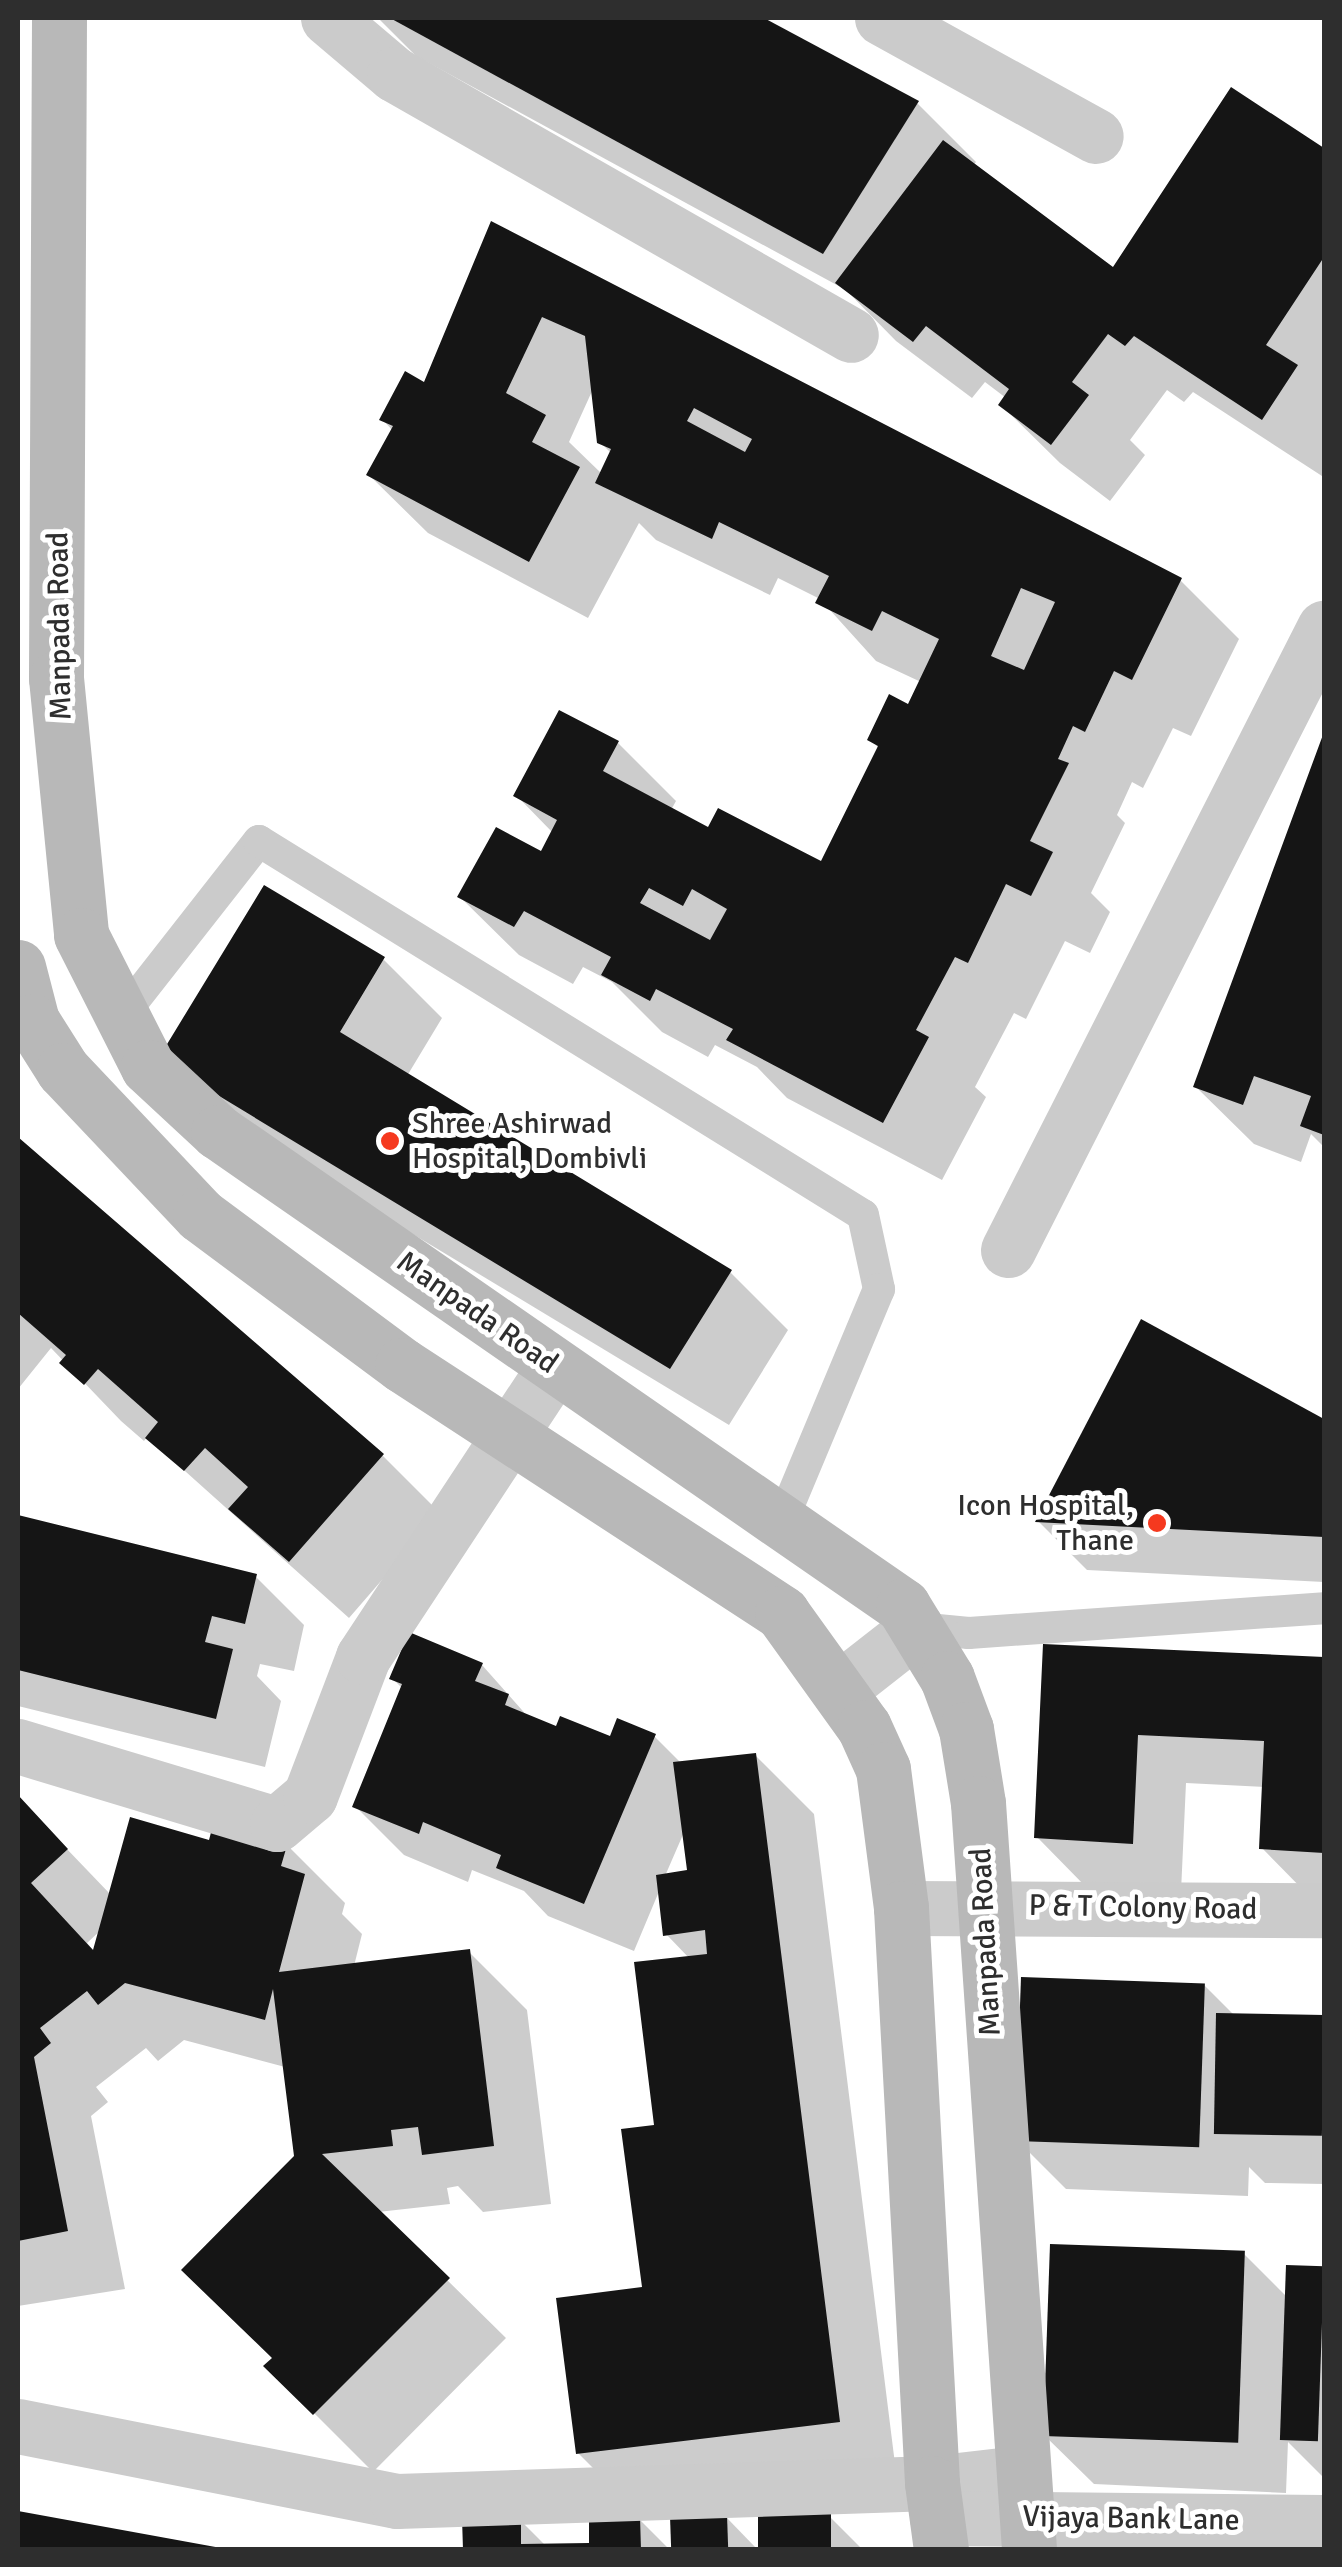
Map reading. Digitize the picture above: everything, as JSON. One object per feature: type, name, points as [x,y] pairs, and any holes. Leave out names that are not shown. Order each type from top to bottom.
[{"type":"main road","name":"Manpada Road","points":[[58,18],[56,678],[81,935],[148,1067],[218,1132],[554,1368],[784,1519],[903,1606],[947,1678],[966,1729],[983,1906],[1025,2513]]},
{"type":"main road","points":[[18,975],[32,1021],[64,1070],[200,1215],[402,1366],[782,1613],[838,1690],[883,1769],[901,1908],[937,2517]]},
{"type":"main road","points":[[64,1070],[120,1018]]},
{"type":"street","points":[[328,18],[394,74],[851,335]]},
{"type":"street","points":[[882,18],[1096,136]]},
{"type":"street","points":[[1008,1250],[1324,628]]},
{"type":"street","points":[[18,1746],[277,1824],[310,1796],[363,1657],[554,1368]]},
{"type":"street","points":[[838,1690],[917,1628]]},
{"type":"street","name":"P & T Colony Road","points":[[901,1908],[1324,1910]]},
{"type":"street","name":"Vijaya Bank Lane","points":[[18,2426],[397,2501],[937,2517],[1025,2513],[1324,2522]]},
{"type":"lane","points":[[120,1018],[259,841],[862,1215],[879,1289],[784,1519]]},
{"type":"lane","points":[[917,1628],[969,1633],[1324,1608]]},
{"type":"building","points":[[390,18],[764,18],[919,101],[823,254]]},
{"type":"building","points":[[1231,87],[1324,148],[1324,257],[1266,345],[1298,365],[1262,420],[1134,336],[1125,346],[1108,334],[1072,382],[1089,395],[1051,445],[998,405],[1009,389],[926,326],[913,342],[835,283],[943,140],[1113,267]]},
{"type":"building","points":[[491,221],[1182,578],[1132,680],[1114,671],[1085,732],[1073,726],[1058,759],[1069,763],[1030,841],[1053,852],[1031,896],[1006,884],[968,963],[955,957],[916,1030],[929,1037],[883,1123],[726,1040],[733,1029],[656,989],[650,1001],[601,975],[611,957],[524,911],[514,927],[457,897],[496,827],[541,851],[557,820],[513,796],[559,710],[619,741],[603,771],[708,827],[718,808],[821,861],[878,746],[867,740],[889,694],[908,704],[939,639],[882,611],[872,631],[815,603],[829,576],[719,522],[712,539],[595,483],[611,449],[597,443],[585,336],[542,317],[506,393],[546,415],[532,442],[580,467],[529,562],[366,475],[393,426],[379,420],[405,371],[424,382]],"holes":[[[694,408],[752,439],[745,452],[687,421]],[[1021,588],[1055,602],[1024,670],[991,656]],[[649,888],[683,906],[692,889],[727,909],[710,940],[640,903]]]},
{"type":"building","points":[[1324,732],[1324,1135],[1300,1126],[1311,1096],[1254,1076],[1243,1105],[1193,1087]]},
{"type":"building","points":[[264,885],[385,957],[340,1032],[732,1270],[670,1369],[158,1059]]},
{"type":"building","points":[[18,1137],[384,1454],[289,1562],[228,1509],[248,1487],[205,1448],[184,1471],[145,1438],[158,1422],[98,1369],[84,1385],[59,1363],[66,1355],[18,1313]]},
{"type":"building","points":[[1141,1319],[1324,1419],[1324,1537],[1035,1522]]},
{"type":"building","points":[[18,1515],[257,1574],[245,1624],[212,1616],[205,1642],[233,1649],[216,1719],[18,1670]]},
{"type":"building","points":[[409,1632],[483,1663],[475,1681],[509,1694],[505,1705],[556,1726],[560,1716],[610,1736],[617,1718],[656,1734],[584,1904],[496,1868],[501,1855],[423,1822],[419,1834],[352,1807],[402,1684],[389,1679]]},
{"type":"building","points":[[1043,1644],[1324,1657],[1324,1853],[1259,1849],[1264,1741],[1138,1735],[1133,1844],[1034,1838]]},
{"type":"building","points":[[756,1753],[840,2422],[576,2454],[556,2298],[642,2287],[621,2129],[654,2125],[634,1962],[707,1954],[705,1930],[663,1936],[656,1875],[687,1870],[673,1762]]},
{"type":"building","points":[[18,1795],[68,1849],[31,1883],[93,1950],[130,1817],[209,1840],[214,1821],[288,1842],[281,1866],[305,1874],[279,1972],[470,1949],[494,2146],[422,2155],[418,2127],[391,2130],[393,2146],[322,2154],[450,2278],[313,2415],[263,2366],[272,2358],[181,2270],[294,2156],[273,1989],[265,2020],[125,1983],[98,2005],[87,1991],[40,2028],[51,2043],[34,2057],[68,2231],[18,2241]]},
{"type":"building","points":[[1021,1977],[1205,1983],[1199,2147],[1015,2141]]},
{"type":"building","points":[[1216,2013],[1324,2015],[1322,2136],[1214,2134]]},
{"type":"building","points":[[1050,2244],[1245,2251],[1238,2443],[1043,2436]]},
{"type":"building","points":[[1286,2265],[1324,2266],[1318,2441],[1280,2440]]},
{"type":"building","points":[[18,2511],[221,2548],[221,2550],[18,2550]]},
{"type":"building","points":[[758,2514],[831,2514],[831,2550],[758,2550]]},
{"type":"building","points":[[727,2515],[728,2550],[671,2550],[670,2517]]},
{"type":"building","points":[[589,2516],[640,2516],[641,2550],[463,2550],[462,2518],[521,2517],[521,2544],[589,2543]]},
{"type":"place","name":"Shree Ashirwad Hospital, Dombivli","points":[[390,1141]]},
{"type":"place","name":"Icon Hospital, Thane","points":[[1157,1523]]}]
